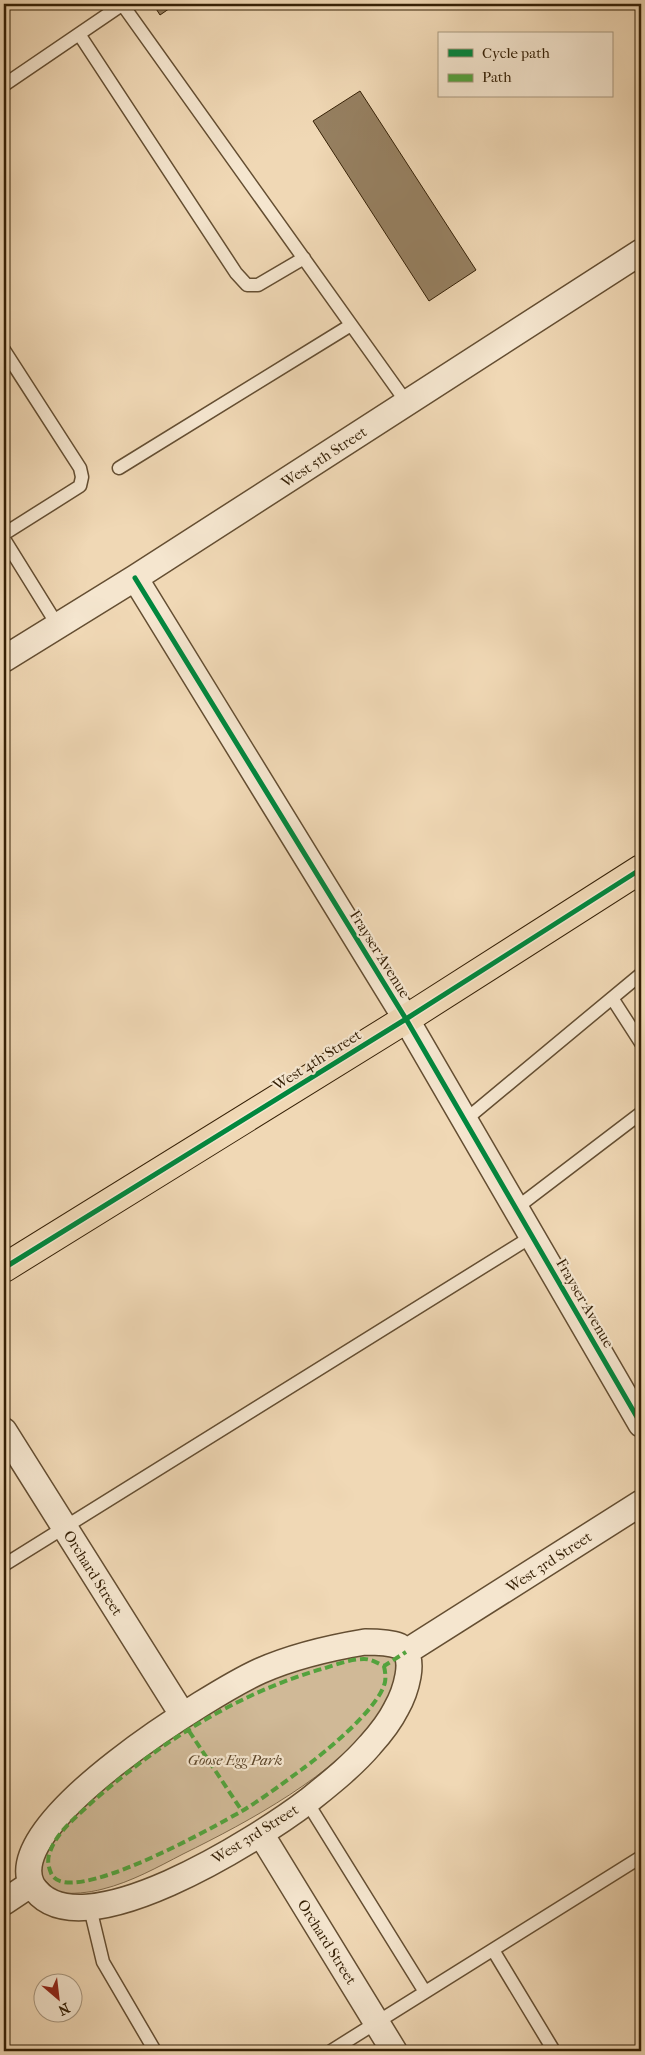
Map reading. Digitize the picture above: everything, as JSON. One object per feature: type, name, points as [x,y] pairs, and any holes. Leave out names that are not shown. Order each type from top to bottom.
[{"type":"main road","name":"West 4th Street","points":[[4,1268],[406,1019],[641,869]]},
{"type":"street","name":"West 5th Street","points":[[4,659],[136,578],[641,252]]},
{"type":"street","name":"Frayser Avenue","points":[[136,578],[406,1019],[641,1424]]},
{"type":"street","name":"Orchard Street","points":[[4,1431],[182,1714]]},
{"type":"street","name":"West 3rd Street","points":[[31,1884],[43,1899],[64,1908],[90,1908],[136,1897],[196,1872],[260,1834],[307,1802],[350,1766],[371,1744],[396,1710],[409,1677],[406,1652],[641,1503]]},
{"type":"street","points":[[4,1902],[31,1884],[28,1864],[31,1852],[52,1818],[96,1776],[182,1714],[234,1683],[292,1658],[332,1647],[377,1642],[398,1646],[406,1652]]},
{"type":"street","name":"Orchard Street","points":[[260,1834],[394,2051]]},
{"type":"lane","points":[[4,85],[122,4],[407,404]]},
{"type":"lane","points":[[79,34],[236,272],[247,285],[258,285],[304,258]]},
{"type":"lane","points":[[119,468],[351,325]]},
{"type":"lane","points":[[4,350],[80,468],[82,476],[80,486],[4,534]]},
{"type":"lane","points":[[4,539],[58,626]]},
{"type":"lane","points":[[464,1121],[641,974]]},
{"type":"lane","points":[[612,998],[641,1043]]},
{"type":"lane","points":[[515,1209],[641,1113]]},
{"type":"lane","points":[[4,1565],[532,1237]]},
{"type":"lane","points":[[307,1802],[425,1992]]},
{"type":"lane","points":[[332,2051],[641,1857]]},
{"type":"lane","points":[[90,1908],[102,1962],[155,2051]]},
{"type":"lane","points":[[493,1950],[554,2051]]},
{"type":"green space","name":"Goose Egg Park","points":[[406,1652],[391,1694],[381,1715],[362,1737],[340,1757],[290,1795],[236,1827],[154,1869],[103,1889],[80,1893],[58,1893],[37,1872],[59,1820],[218,1702],[318,1657]]},
{"type":"building","points":[[153,4],[176,4],[160,15]]},
{"type":"building","points":[[360,91],[476,270],[429,301],[313,121]]},
{"type":"marked path","points":[[384,1666],[385,1682],[381,1693],[362,1717],[311,1763],[242,1811],[175,1847],[111,1874],[84,1881],[62,1882],[51,1873],[48,1862],[50,1852],[57,1838],[73,1820],[115,1782],[142,1761],[199,1723],[259,1692],[290,1679],[359,1659],[367,1659],[384,1666],[406,1652]]},
{"type":"marked path","points":[[189,1731],[242,1811]]},
{"type":"cycle path","points":[[135,578],[406,1019],[641,1424]]},
{"type":"cycle path","points":[[4,1268],[406,1019],[641,869]]}]
